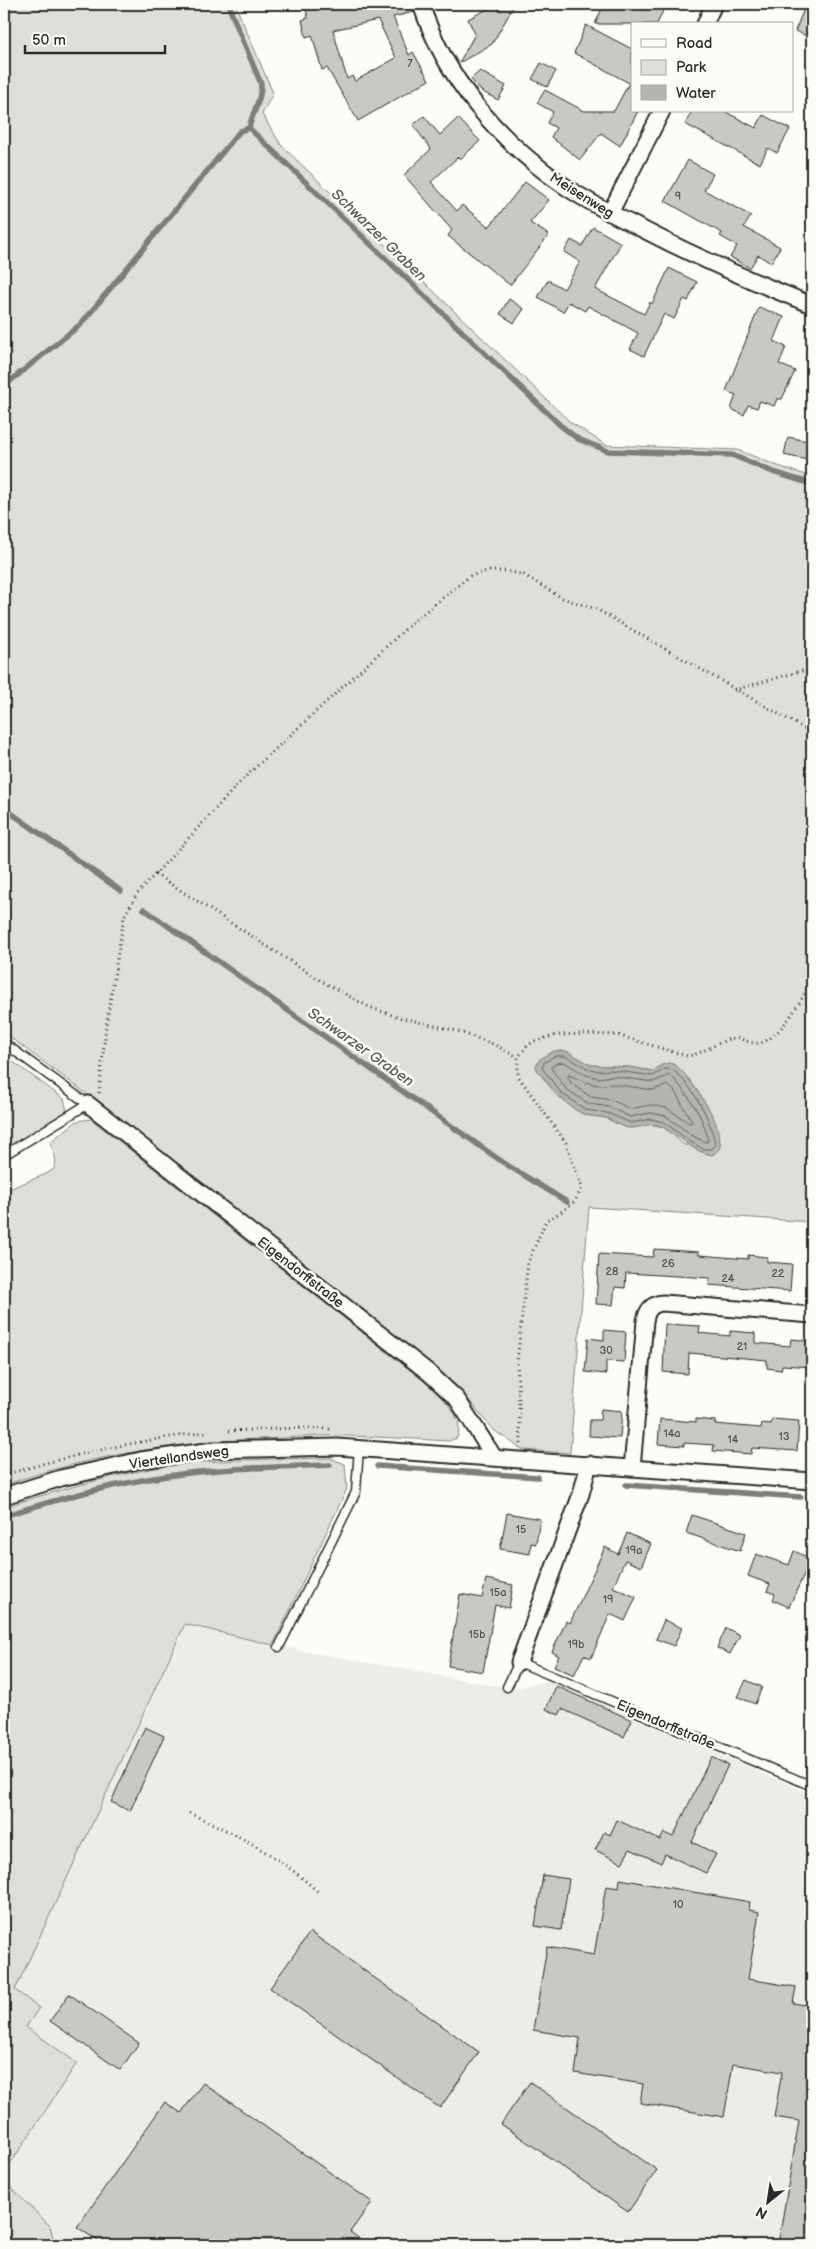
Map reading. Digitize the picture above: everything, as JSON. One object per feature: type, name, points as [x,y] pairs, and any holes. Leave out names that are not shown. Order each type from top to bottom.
[{"type":"street","name":"Meisenweg","points":[[421,4],[427,22],[448,66],[462,87],[499,130],[527,158],[563,185],[610,213],[718,266],[812,305]]},
{"type":"street","points":[[706,22],[714,4]]},
{"type":"street","points":[[610,213],[661,112]]},
{"type":"street","name":"Eigendorffstraße","points":[[88,1104],[428,1372],[457,1399],[494,1457]]},
{"type":"street","points":[[632,1468],[645,1320],[647,1311],[652,1306],[663,1303],[812,1315]]},
{"type":"street","name":"Viertellandsweg","points":[[4,1496],[61,1478],[142,1460],[214,1450],[360,1447],[494,1457]]},
{"type":"street","points":[[494,1457],[812,1481]]},
{"type":"street","points":[[519,1662],[581,1494],[589,1464]]},
{"type":"lane","name":"Eigendorffstraße","points":[[4,1043],[88,1104]]},
{"type":"lane","points":[[4,1155],[88,1104]]},
{"type":"lane","points":[[279,1647],[356,1492],[360,1447]]},
{"type":"lane","name":"Eigendorffstraße","points":[[519,1662],[812,1786]]},
{"type":"lane","points":[[508,1687],[519,1662]]},
{"type":"path","points":[[88,1104],[99,1094],[106,1026],[124,917],[137,894],[243,779],[415,620],[470,576],[486,571],[524,575],[562,598],[596,609],[812,734]]},
{"type":"path","points":[[734,690],[812,668]]},
{"type":"path","points":[[155,874],[318,979],[369,1007],[398,1017],[457,1031],[493,1044],[518,1057]]},
{"type":"path","points":[[522,1459],[517,1362],[528,1262],[546,1221],[575,1201],[582,1188],[566,1143],[518,1076],[518,1057],[528,1045],[535,1041],[557,1035],[617,1035],[687,1056],[696,1055],[731,1038],[758,1044],[769,1040],[781,1030],[812,979]]},
{"type":"path","points":[[189,1814],[249,1840],[295,1871],[318,1892]]},
{"type":"shaded area","points":[[185,1624],[288,1648],[514,1689],[547,1681],[812,1794],[812,2245],[55,2245],[50,2226],[4,2181],[4,2173],[77,2063],[26,2027],[15,1990]]},
{"type":"green space","points":[[4,4],[235,4],[273,93],[262,114],[281,145],[570,422],[606,445],[738,450],[812,477],[812,1222],[589,1207],[570,1453],[523,1450],[492,1429],[469,1400],[397,1337],[99,1103],[4,1033]],"holes":[[[566,1051],[591,1065],[629,1067],[653,1071],[663,1064],[690,1080],[699,1095],[686,1146],[663,1127],[651,1124],[632,1128],[624,1127],[606,1118],[585,1115],[557,1096],[537,1070]]]},
{"type":"green space","points":[[4,1055],[64,1099],[67,1111],[4,1150]]},
{"type":"green space","points":[[91,1119],[434,1389],[456,1417],[459,1430],[457,1438],[449,1441],[323,1436],[212,1442],[107,1457],[38,1474],[4,1485],[4,1191],[54,1169],[56,1160],[50,1142],[77,1121]]},
{"type":"green space","points":[[330,1458],[345,1464],[347,1489],[273,1645],[185,1624],[15,1990],[39,2008],[26,2027],[77,2063],[4,2173],[4,1507],[92,1482],[159,1467],[237,1460]]},
{"type":"green space","points":[[4,2181],[50,2226],[55,2245],[4,2245]]},
{"type":"water","points":[[554,1051],[566,1051],[591,1065],[629,1067],[653,1071],[668,1063],[675,1065],[696,1088],[712,1115],[719,1134],[720,1148],[713,1155],[705,1153],[659,1125],[627,1128],[606,1118],[586,1115],[576,1110],[563,1100],[537,1070],[536,1066],[540,1059]]},
{"type":"building","points":[[305,4],[412,4],[414,12],[393,17],[409,55],[413,52],[429,80],[358,121],[327,68],[322,70],[312,35],[306,37],[302,20],[308,18]],"holes":[[[378,20],[396,58],[355,81],[352,76],[347,79],[333,30]]]},
{"type":"building","points":[[497,4],[515,4],[492,44],[459,63],[475,34],[468,19]]},
{"type":"building","points":[[604,4],[666,4],[658,22],[595,24]]},
{"type":"building","points":[[806,4],[812,4],[812,38],[795,31]]},
{"type":"building","points":[[586,25],[631,48],[631,112],[637,112],[620,146],[601,133],[580,160],[551,137],[556,128],[547,123],[553,112],[537,103],[545,90],[584,111],[614,111],[629,83],[574,53]]},
{"type":"building","points":[[541,63],[556,71],[547,87],[532,79]]},
{"type":"building","points":[[480,71],[506,86],[498,100],[481,91],[471,79]]},
{"type":"building","points":[[691,112],[726,112],[756,128],[763,115],[790,129],[777,153],[768,148],[760,164],[685,124]]},
{"type":"building","points":[[424,116],[440,135],[458,118],[480,141],[460,159],[458,157],[431,182],[457,211],[462,205],[489,227],[525,182],[549,200],[530,223],[549,235],[510,285],[448,236],[452,230],[404,175],[431,149],[413,125]]},
{"type":"building","points":[[688,160],[713,174],[704,190],[751,216],[744,227],[780,247],[771,263],[758,255],[750,268],[730,257],[737,246],[720,236],[722,233],[665,201]]},
{"type":"building","points":[[593,227],[621,243],[595,289],[644,314],[650,302],[652,304],[669,268],[697,282],[688,301],[684,299],[674,319],[664,314],[644,356],[630,349],[638,333],[588,306],[585,311],[569,302],[563,312],[538,297],[548,280],[564,289],[580,262],[564,252],[571,240],[582,246]]},
{"type":"building","points":[[509,299],[524,309],[514,323],[500,314]]},
{"type":"building","points":[[759,307],[784,317],[774,341],[786,347],[779,364],[795,371],[782,399],[777,399],[774,406],[760,401],[757,408],[748,405],[744,415],[731,409],[736,395],[726,391]]},
{"type":"building","points":[[788,437],[812,442],[812,461],[784,455]]},
{"type":"building","points":[[654,1249],[699,1252],[699,1255],[748,1259],[748,1255],[767,1257],[767,1262],[792,1264],[790,1291],[709,1285],[710,1278],[626,1273],[625,1288],[615,1287],[613,1305],[596,1304],[599,1254],[653,1257]]},
{"type":"building","points":[[665,1324],[700,1326],[699,1333],[730,1336],[730,1331],[755,1333],[755,1343],[790,1346],[791,1339],[812,1341],[812,1367],[782,1365],[781,1370],[767,1368],[767,1360],[689,1353],[688,1374],[663,1372]]},
{"type":"building","points":[[604,1330],[626,1332],[624,1362],[606,1361],[606,1374],[585,1372],[588,1338],[604,1340]]},
{"type":"building","points":[[601,1409],[622,1411],[620,1438],[589,1436],[590,1420],[600,1420]]},
{"type":"building","points":[[660,1419],[696,1422],[696,1419],[715,1421],[715,1424],[761,1428],[762,1423],[771,1424],[772,1419],[799,1421],[797,1451],[752,1448],[751,1454],[713,1451],[714,1445],[684,1443],[684,1446],[658,1444]]},
{"type":"building","points":[[507,1513],[540,1519],[536,1544],[531,1543],[530,1554],[500,1549]]},
{"type":"building","points":[[692,1515],[746,1533],[740,1551],[686,1533]]},
{"type":"building","points":[[627,1533],[651,1544],[641,1567],[625,1560],[613,1587],[636,1597],[625,1621],[610,1614],[591,1658],[584,1655],[574,1675],[554,1666],[559,1656],[552,1652],[566,1621],[570,1623],[605,1547],[618,1554]]},
{"type":"building","points":[[794,1551],[811,1559],[789,1607],[773,1600],[775,1594],[767,1591],[770,1584],[748,1576],[756,1554],[789,1565]]},
{"type":"building","points":[[486,1579],[513,1585],[509,1608],[495,1605],[483,1672],[448,1666],[460,1594],[482,1598]]},
{"type":"building","points":[[664,1620],[682,1628],[674,1646],[656,1639]]},
{"type":"building","points":[[726,1628],[740,1635],[730,1654],[717,1648]]},
{"type":"building","points":[[746,1680],[762,1687],[755,1704],[738,1697]]},
{"type":"building","points":[[556,1686],[632,1720],[624,1737],[562,1709],[559,1715],[546,1709]]},
{"type":"building","points":[[145,1727],[164,1736],[130,1811],[111,1802]]},
{"type":"building","points":[[711,1757],[728,1765],[692,1842],[716,1854],[706,1873],[665,1854],[661,1863],[630,1849],[622,1863],[595,1850],[604,1832],[610,1835],[617,1820],[660,1840],[664,1833],[673,1837]]},
{"type":"building","points":[[543,1875],[569,1879],[561,1930],[535,1926]]},
{"type":"building","points":[[620,1879],[750,1902],[749,1910],[759,1912],[748,1979],[796,1987],[793,2003],[812,2006],[812,2245],[778,2245],[799,2121],[774,2117],[782,2072],[733,2064],[724,2117],[640,2103],[643,2084],[575,2073],[580,2038],[533,2030],[547,1947],[594,1955],[606,1886],[619,1888]]},
{"type":"building","points":[[310,1932],[479,2052],[440,2108],[270,1988]]},
{"type":"building","points":[[69,1994],[139,2043],[120,2070],[50,2021]]},
{"type":"building","points":[[530,2082],[657,2170],[628,2212],[501,2124]]},
{"type":"building","points":[[203,2083],[372,2202],[350,2232],[369,2245],[104,2245],[77,2227],[165,2102],[181,2113]]},
{"type":"waterway","points":[[230,4],[231,12],[261,84],[260,95],[249,128]]},
{"type":"waterway","name":"Schwarzer Graben","points":[[4,386],[81,324],[240,131],[249,128],[560,425],[578,439],[608,451],[732,455],[773,472],[812,484]]},
{"type":"waterway","name":"Schwarzer Graben","points":[[4,808],[121,891]]},
{"type":"waterway","name":"Schwarzer Graben","points":[[144,909],[504,1163],[567,1202]]},
{"type":"waterway","points":[[4,1516],[84,1493],[125,1483],[167,1476],[269,1467],[330,1465]]},
{"type":"waterway","points":[[377,1466],[538,1477]]},
{"type":"waterway","points":[[626,1485],[801,1497]]}]
